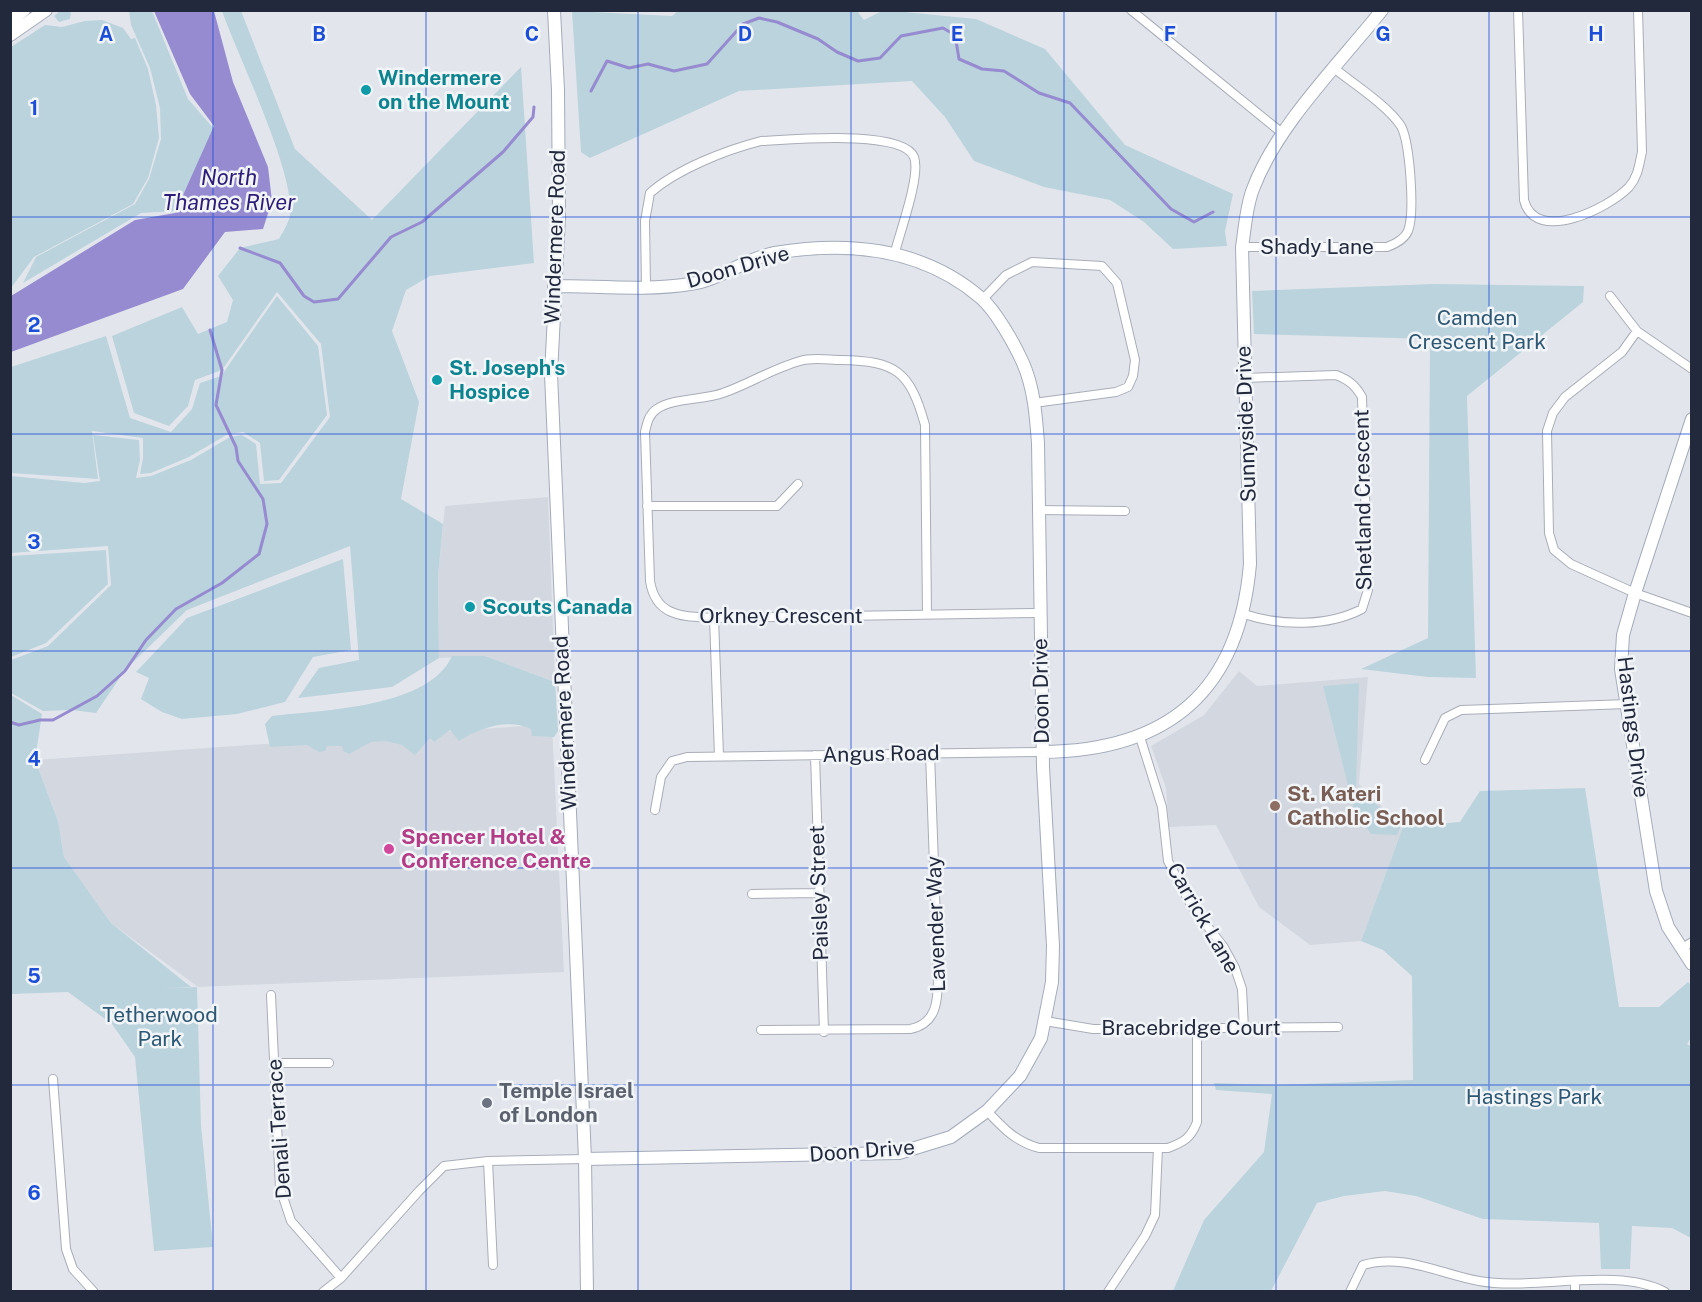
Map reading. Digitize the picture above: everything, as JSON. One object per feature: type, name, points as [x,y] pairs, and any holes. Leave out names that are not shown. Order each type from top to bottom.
[{"type":"street","points":[[10,21],[24,10]]},
{"type":"street","points":[[10,35],[46,10]]},
{"type":"street","name":"Windermere Road","points":[[554,10],[558,90],[559,217],[550,374],[585,1159],[587,1292]]},
{"type":"street","points":[[1131,10],[1282,133]]},
{"type":"street","name":"Sunnyside Drive","points":[[1042,752],[1098,748],[1140,737],[1175,715],[1212,682],[1237,637],[1244,614],[1251,564],[1242,247],[1252,189],[1282,133],[1382,10]]},
{"type":"street","points":[[1518,10],[1524,200],[1526,210],[1533,217],[1548,221],[1570,219],[1594,210],[1628,187],[1637,175],[1642,152],[1638,10]]},
{"type":"street","name":"Shady Lane","points":[[1242,247],[1387,247],[1399,243],[1407,232],[1411,218],[1407,147],[1401,127],[1388,112],[1335,69]]},
{"type":"street","points":[[646,287],[645,221],[650,193],[664,180],[743,145],[761,141],[880,139],[908,150],[914,158],[914,176],[895,252]]},
{"type":"street","name":"Doon Drive","points":[[554,286],[646,287],[692,284],[772,253],[850,247],[895,252],[926,265],[982,299],[1006,332],[1024,364],[1035,403],[1038,443],[1037,510],[1042,752],[1053,946],[1052,982],[1041,1038],[1020,1076],[987,1111],[951,1137],[898,1153],[585,1159]]},
{"type":"street","points":[[982,299],[1006,275],[1032,262],[1102,266],[1117,283],[1135,360],[1133,376],[1128,387],[1116,392],[1035,403]]},
{"type":"street","points":[[1610,296],[1637,331],[1692,369]]},
{"type":"street","points":[[1637,331],[1622,352],[1565,397],[1552,413],[1547,431],[1549,533],[1554,550],[1571,564],[1635,593],[1692,613]]},
{"type":"street","name":"Orkney Crescent","points":[[927,614],[925,425],[911,388],[902,375],[888,365],[870,360],[801,360],[724,393],[699,400],[665,404],[655,409],[647,420],[645,432],[647,506],[652,594],[661,606],[672,612],[714,618],[1039,613]]},
{"type":"street","name":"Shetland Crescent","points":[[1244,378],[1336,375],[1348,379],[1362,397],[1368,590],[1362,609],[1337,619],[1281,622],[1244,614]]},
{"type":"street","name":"Hastings Drive","points":[[1692,418],[1623,635],[1621,669],[1656,891],[1668,927],[1686,945],[1692,964]]},
{"type":"street","points":[[647,506],[777,506],[798,484]]},
{"type":"street","points":[[1037,510],[1125,511]]},
{"type":"street","points":[[714,618],[719,756]]},
{"type":"street","points":[[1425,760],[1445,718],[1461,710],[1627,704]]},
{"type":"street","name":"Carrick Lane","points":[[1140,737],[1162,807],[1168,861],[1192,907],[1223,946],[1235,968],[1242,989],[1244,1029]]},
{"type":"street","name":"Angus Road","points":[[656,810],[661,777],[672,761],[687,757],[1042,752]]},
{"type":"street","name":"Lavender Way","points":[[824,1032],[921,1027],[932,1016],[938,1003],[930,753]]},
{"type":"street","name":"Paisley Street","points":[[815,755],[824,1032]]},
{"type":"street","points":[[752,894],[819,893]]},
{"type":"street","name":"Denali Terrace","points":[[271,995],[280,1188],[285,1210],[291,1221],[341,1278]]},
{"type":"street","name":"Bracebridge Court","points":[[1045,1022],[1093,1029],[1197,1030],[1338,1027]]},
{"type":"street","points":[[761,1030],[824,1032]]},
{"type":"street","points":[[987,1111],[1012,1137],[1025,1145],[1039,1148],[1158,1148],[1179,1144],[1192,1136],[1197,1122],[1197,1030]]},
{"type":"street","points":[[274,1063],[329,1063]]},
{"type":"street","points":[[53,1079],[66,1249],[74,1269],[94,1292]]},
{"type":"street","points":[[1108,1292],[1145,1236],[1155,1215],[1158,1148]]},
{"type":"street","points":[[323,1292],[341,1278],[444,1166],[488,1161],[585,1159]]},
{"type":"street","points":[[488,1161],[493,1264]]},
{"type":"street","points":[[1350,1292],[1363,1265],[1379,1260],[1398,1260],[1481,1282],[1575,1281],[1644,1284],[1665,1292]]},
{"type":"street","points":[[1575,1281],[1575,1292]]},
{"type":"shaded area","points":[[548,497],[555,682],[485,656],[439,658],[438,577],[445,506]]},
{"type":"shaded area","name":"St. Kateri Catholic School","points":[[1239,671],[1257,686],[1368,677],[1359,784],[1403,827],[1361,941],[1310,945],[1259,907],[1216,825],[1169,827],[1166,788],[1151,746],[1204,715]]},
{"type":"shaded area","points":[[552,724],[564,972],[198,987],[111,923],[64,857],[58,821],[35,760]]},
{"type":"green space","points":[[884,10],[976,19],[1045,49],[1125,145],[1233,194],[1225,231],[1227,246],[1173,249],[1144,222],[1110,200],[1044,187],[974,161],[945,117],[912,81],[739,91],[590,158],[581,152],[572,11],[672,16],[678,11],[857,11],[864,20]]},
{"type":"green space","points":[[60,11],[71,11],[70,19],[59,22],[54,16]]},
{"type":"green space","points":[[129,11],[152,11],[188,99],[215,130],[175,211],[141,213],[23,283],[36,257],[135,204],[149,179],[161,139],[160,108],[150,68],[131,25]]},
{"type":"green space","points":[[222,11],[241,11],[295,149],[372,220],[521,67],[534,263],[430,276],[406,290],[392,331],[419,402],[401,499],[443,524],[438,577],[439,658],[392,687],[298,698],[319,668],[359,660],[350,546],[187,610],[125,670],[96,713],[72,710],[43,711],[11,693],[11,660],[48,646],[111,585],[108,546],[11,553],[11,476],[84,483],[100,481],[93,435],[139,440],[140,460],[136,478],[151,476],[191,460],[230,437],[242,435],[256,444],[260,484],[281,483],[330,417],[321,344],[277,292],[222,370],[195,380],[188,406],[169,426],[134,413],[112,336],[182,307],[198,334],[227,322],[233,300],[218,276],[240,248],[279,239],[288,222],[290,201],[276,148]]},
{"type":"green space","points":[[102,20],[123,28],[131,39],[135,38],[148,69],[156,105],[159,138],[148,178],[133,204],[34,257],[11,288],[11,47],[45,25],[62,27],[85,21]]},
{"type":"green space","name":"Camden Crescent Park","points":[[1434,284],[1584,286],[1583,302],[1467,396],[1476,678],[1428,677],[1361,669],[1428,638],[1430,339],[1254,334],[1252,291]]},
{"type":"green space","points":[[277,296],[318,346],[327,415],[279,480],[264,481],[260,443],[243,432],[228,434],[189,457],[151,473],[140,474],[143,438],[92,431],[98,479],[11,473],[11,367],[106,336],[130,418],[171,432],[192,409],[200,383],[221,376]]},
{"type":"green space","points":[[106,550],[108,584],[46,643],[11,657],[11,556]]},
{"type":"green space","points":[[343,559],[351,650],[313,657],[285,702],[237,714],[182,719],[162,712],[141,699],[149,678],[136,672],[187,618]]},
{"type":"green space","points":[[452,656],[485,656],[555,682],[558,731],[554,737],[532,736],[531,729],[513,724],[494,726],[475,732],[459,741],[450,730],[434,742],[430,738],[415,755],[402,745],[385,741],[371,742],[349,754],[343,751],[342,746],[327,746],[325,751],[319,752],[307,745],[270,747],[265,724],[272,716],[345,708],[398,696],[421,686],[440,673]]},
{"type":"green space","points":[[1359,683],[1356,788],[1401,825],[1397,835],[1371,834],[1355,813],[1323,686]]},
{"type":"green space","name":"Tetherwood Park","points":[[11,695],[42,714],[35,760],[58,821],[64,857],[111,923],[191,987],[159,989],[197,987],[201,1125],[213,1247],[154,1251],[135,1057],[112,1024],[68,992],[11,994]]},
{"type":"green space","name":"Hastings Park","points":[[1585,788],[1619,1007],[1659,1007],[1688,982],[1691,985],[1691,1038],[1687,1044],[1692,1047],[1691,1238],[1672,1228],[1632,1226],[1630,1269],[1601,1269],[1599,1223],[1483,1219],[1416,1196],[1385,1191],[1344,1196],[1317,1203],[1271,1291],[1173,1291],[1204,1220],[1264,1152],[1272,1094],[1216,1090],[1214,1083],[1275,1085],[1413,1080],[1412,976],[1383,950],[1361,941],[1403,827],[1460,822],[1480,791]]},
{"type":"water","name":"North Thames River","points":[[154,11],[214,11],[233,82],[268,167],[272,201],[263,229],[225,232],[183,289],[11,352],[11,296],[135,220],[175,213],[214,126],[190,94]]},
{"type":"waterway","points":[[591,91],[607,61],[629,68],[648,64],[674,71],[707,64],[743,24],[759,18],[777,22],[818,39],[837,52],[858,61],[880,58],[901,36],[943,28],[955,35],[959,59],[982,69],[1004,71],[1039,93],[1070,103],[1171,209],[1194,222],[1213,212]]},
{"type":"waterway","points":[[240,248],[280,263],[304,296],[314,302],[338,299],[391,237],[422,222],[503,152],[533,117],[534,107]]},
{"type":"waterway","points":[[10,722],[19,725],[40,720],[53,720],[97,696],[125,671],[146,640],[176,609],[222,583],[259,554],[267,524],[263,499],[238,461],[236,447],[216,405],[222,370],[210,330]]},
{"type":"place","name":"Windermere on the Mount","points":[[366,90]]},
{"type":"place","name":"St. Joseph's Hospice","points":[[437,380]]},
{"type":"place","name":"Scouts Canada","points":[[470,607]]},
{"type":"place","name":"St. Kateri Catholic School","points":[[1275,806]]},
{"type":"place","name":"Spencer Hotel & Conference Centre","points":[[389,849]]},
{"type":"place","name":"Temple Israel of London","points":[[487,1103]]}]
